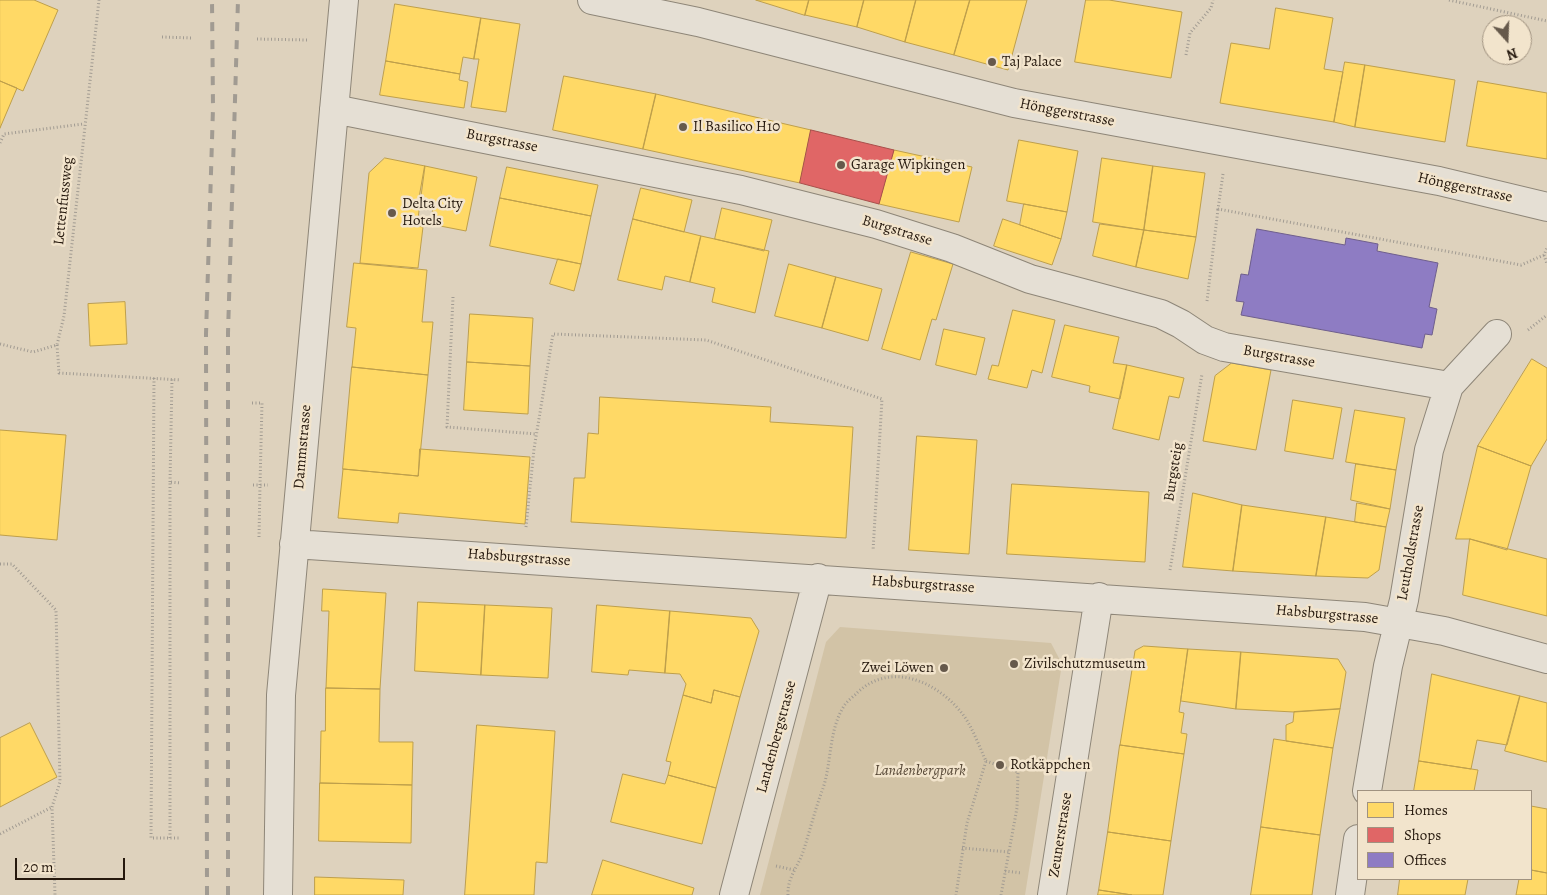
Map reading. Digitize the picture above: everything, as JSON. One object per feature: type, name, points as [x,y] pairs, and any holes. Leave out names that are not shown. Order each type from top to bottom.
[{"type":"street","name":"Dammstrasse","points":[[278,895],[280,730],[294,544],[344,0]]},
{"type":"street","name":"Hönggerstrasse","points":[[592,0],[708,24],[1014,103],[1439,181],[1547,207]]},
{"type":"street","name":"Burgstrasse","points":[[334,109],[780,198],[931,241],[1030,279],[1161,314],[1181,324],[1205,340],[1224,348],[1449,386]]},
{"type":"street","name":"Leutholdstrasse","points":[[1366,790],[1388,666],[1399,622],[1429,450],[1449,386],[1497,334]]},
{"type":"street","name":"Habsburgstrasse","points":[[294,544],[1099,597],[1365,617],[1444,631],[1547,659]]},
{"type":"street","name":"Landenbergstrasse","points":[[734,895],[818,578]]},
{"type":"street","name":"Zeunerstrasse","points":[[1052,895],[1099,597]]},
{"type":"street","points":[[1350,895],[1357,846]]},
{"type":"path","name":"Lettenfussweg","points":[[99,0],[83,124],[64,316],[57,345],[59,373],[154,378]]},
{"type":"path","points":[[1186,55],[1190,33],[1211,8],[1213,0]]},
{"type":"path","points":[[1449,0],[1547,20]]},
{"type":"path","points":[[162,37],[192,38]]},
{"type":"path","points":[[258,39],[317,40]]},
{"type":"path","points":[[0,143],[4,134],[83,124]]},
{"type":"path","points":[[1207,294],[1224,171]]},
{"type":"path","points":[[1218,210],[1521,265],[1544,255]]},
{"type":"path","points":[[1547,248],[1544,255],[1547,264]]},
{"type":"path","points":[[453,297],[447,427],[536,434]]},
{"type":"path","points":[[1526,332],[1547,315]]},
{"type":"path","points":[[526,529],[536,434],[553,334],[706,340],[882,399],[873,552]]},
{"type":"path","points":[[0,344],[33,352],[57,345]]},
{"type":"path","name":"Burgsteig","points":[[1169,572],[1203,366]]},
{"type":"path","points":[[180,838],[151,838],[154,378],[181,380]]},
{"type":"path","points":[[170,838],[170,482],[172,379]]},
{"type":"path","points":[[252,403],[262,403],[260,485],[253,485]]},
{"type":"path","points":[[170,482],[180,483]]},
{"type":"path","points":[[259,522],[260,537]]},
{"type":"path","points":[[0,564],[12,564],[56,610],[60,782],[52,807],[55,895]]},
{"type":"path","points":[[788,895],[787,884],[804,852],[826,781],[836,724],[844,706],[865,685],[888,676],[907,676],[929,685],[947,698],[965,717],[986,761],[967,823],[956,895]]},
{"type":"path","points":[[986,761],[1018,772],[1017,808],[1000,895]]},
{"type":"path","points":[[0,834],[52,807]]},
{"type":"path","points":[[962,848],[1009,852]]},
{"type":"green space","name":"Landenbergpark","points":[[840,627],[1051,643],[1062,664],[1025,895],[760,895],[826,642]]},
{"type":"building: Homes","points":[[0,0],[34,0],[58,10],[23,91],[0,81]]},
{"type":"building: Homes","points":[[756,0],[809,0],[805,15]]},
{"type":"building: Homes","points":[[809,0],[864,0],[857,27],[805,15]]},
{"type":"building: Homes","points":[[864,0],[916,0],[905,42],[857,27]]},
{"type":"building: Homes","points":[[916,0],[970,0],[954,55],[905,42]]},
{"type":"building: Homes","points":[[970,0],[1027,0],[1008,70],[954,55]]},
{"type":"building: Homes","points":[[1086,0],[1109,0],[1182,12],[1171,78],[1075,62]]},
{"type":"building: Homes","points":[[395,4],[481,18],[474,59],[463,57],[460,74],[386,61]]},
{"type":"building: Homes","points":[[1276,8],[1333,18],[1324,69],[1343,72],[1334,122],[1220,103],[1231,43],[1269,49]]},
{"type":"building: Homes","points":[[481,18],[520,24],[506,112],[471,107],[479,59],[474,59]]},
{"type":"building: Homes","points":[[386,61],[460,74],[459,80],[468,82],[464,108],[380,95]]},
{"type":"building: Homes","points":[[1345,62],[1365,65],[1355,127],[1334,122]]},
{"type":"building: Homes","points":[[1365,65],[1455,80],[1445,142],[1355,127]]},
{"type":"building: Homes","points":[[564,76],[656,94],[643,149],[553,130]]},
{"type":"building: Homes","points":[[0,81],[17,88],[0,128]]},
{"type":"building: Homes","points":[[1478,81],[1547,93],[1547,159],[1467,146]]},
{"type":"building: Homes","points":[[656,94],[811,130],[800,183],[643,149]]},
{"type":"building: Homes","points":[[1019,140],[1078,151],[1067,212],[1007,201]]},
{"type":"building: Homes","points":[[894,150],[972,167],[959,222],[879,204]]},
{"type":"building: Homes","name":"Delta City Hotels","points":[[385,158],[425,166],[417,226],[423,227],[418,268],[360,263],[369,173]]},
{"type":"building: Homes","points":[[1102,158],[1153,166],[1144,230],[1093,222]]},
{"type":"building: Homes","points":[[425,166],[477,177],[466,231],[430,224],[434,203],[419,200]]},
{"type":"building: Homes","points":[[1153,166],[1205,173],[1196,237],[1144,230]]},
{"type":"building: Homes","points":[[507,167],[598,185],[591,216],[500,198]]},
{"type":"building: Homes","points":[[641,188],[692,200],[684,232],[633,219]]},
{"type":"building: Homes","points":[[500,198],[591,216],[581,264],[490,246]]},
{"type":"building: Homes","points":[[1024,204],[1067,212],[1061,239],[1020,225]]},
{"type":"building: Homes","points":[[722,208],[772,220],[764,251],[715,239]]},
{"type":"building: Homes","points":[[633,219],[701,236],[690,282],[665,276],[662,290],[618,280]]},
{"type":"building: Homes","points":[[1003,219],[1061,239],[1052,265],[994,246]]},
{"type":"building: Homes","points":[[1100,224],[1144,230],[1136,267],[1093,256]]},
{"type":"building: Homes","points":[[1144,230],[1196,237],[1188,279],[1136,267]]},
{"type":"building: Homes","points":[[701,236],[769,251],[755,313],[712,302],[715,288],[690,282]]},
{"type":"building: Homes","points":[[911,252],[953,264],[936,320],[932,319],[920,360],[882,349]]},
{"type":"building: Homes","points":[[558,259],[581,264],[574,291],[550,284]]},
{"type":"building: Homes","points":[[354,263],[427,270],[422,322],[433,322],[428,375],[352,367],[356,328],[347,327]]},
{"type":"building: Homes","points":[[789,264],[836,277],[822,328],[775,316]]},
{"type":"building: Homes","points":[[836,277],[882,289],[868,341],[822,328]]},
{"type":"building: Homes","points":[[125,302],[127,344],[90,346],[88,304]]},
{"type":"building: Homes","points":[[1013,310],[1055,320],[1042,373],[1032,370],[1027,388],[988,379],[992,365],[998,366]]},
{"type":"building: Homes","points":[[470,314],[533,318],[530,366],[467,362]]},
{"type":"building: Homes","points":[[1065,325],[1119,337],[1113,363],[1127,365],[1120,399],[1089,392],[1090,386],[1052,377]]},
{"type":"building: Homes","points":[[944,329],[985,338],[976,375],[936,365]]},
{"type":"building: Homes","points":[[1532,359],[1547,368],[1547,439],[1531,466],[1478,446]]},
{"type":"building: Homes","points":[[467,362],[530,366],[528,414],[464,410]]},
{"type":"building: Homes","points":[[1232,363],[1271,370],[1256,450],[1203,441],[1215,376]]},
{"type":"building: Homes","points":[[1127,365],[1184,378],[1179,398],[1169,396],[1159,440],[1113,429]]},
{"type":"building: Homes","points":[[352,367],[428,375],[418,476],[343,469]]},
{"type":"building: Homes","points":[[600,397],[771,407],[770,422],[853,427],[846,538],[571,522],[574,478],[585,478],[588,433],[598,434]]},
{"type":"building: Homes","points":[[1293,400],[1342,408],[1333,459],[1285,451]]},
{"type":"building: Homes","points":[[1355,410],[1405,418],[1396,470],[1346,462]]},
{"type":"building: Homes","points":[[0,430],[66,435],[57,540],[0,535]]},
{"type":"building: Homes","points":[[917,436],[977,440],[969,554],[909,550]]},
{"type":"building: Homes","points":[[1478,446],[1531,466],[1507,550],[1470,539],[1456,539]]},
{"type":"building: Homes","points":[[420,449],[530,457],[525,524],[399,513],[398,523],[338,518],[343,469],[418,476]]},
{"type":"building: Homes","points":[[1356,464],[1396,470],[1390,509],[1351,500]]},
{"type":"building: Homes","points":[[1012,484],[1149,492],[1145,562],[1007,554]]},
{"type":"building: Homes","points":[[1193,493],[1242,505],[1233,571],[1183,567]]},
{"type":"building: Homes","points":[[1357,503],[1390,509],[1386,527],[1355,522]]},
{"type":"building: Homes","points":[[1242,505],[1326,517],[1316,576],[1233,571]]},
{"type":"building: Homes","points":[[1326,517],[1386,527],[1379,570],[1368,578],[1316,576]]},
{"type":"building: Homes","points":[[1470,539],[1547,559],[1547,616],[1463,595]]},
{"type":"building: Homes","points":[[323,589],[386,593],[380,689],[326,688],[329,611],[322,611]]},
{"type":"building: Homes","points":[[418,602],[485,605],[481,675],[415,671]]},
{"type":"building: Homes","points":[[485,605],[552,608],[548,678],[481,675]]},
{"type":"building: Homes","points":[[597,605],[670,611],[665,673],[629,670],[628,675],[592,672]]},
{"type":"building: Homes","points":[[670,611],[751,618],[759,631],[740,697],[714,690],[711,703],[683,695],[686,684],[680,674],[665,673]]},
{"type":"building: Homes","points":[[1144,646],[1188,649],[1179,712],[1184,713],[1181,733],[1187,734],[1184,754],[1120,745],[1135,651]]},
{"type":"building: Homes","points":[[1188,649],[1241,652],[1236,709],[1181,701]]},
{"type":"building: Homes","points":[[1241,652],[1338,659],[1346,672],[1340,709],[1294,712],[1236,709]]},
{"type":"building: Homes","points":[[1432,674],[1520,696],[1507,745],[1477,740],[1471,769],[1419,761]]},
{"type":"building: Homes","points":[[326,688],[380,689],[379,742],[413,742],[412,785],[320,783],[321,731],[325,731]]},
{"type":"building: Homes","points":[[714,690],[740,697],[716,788],[668,775],[671,762],[666,761],[683,695],[711,703]]},
{"type":"building: Homes","points":[[1520,696],[1547,703],[1547,762],[1505,751]]},
{"type":"building: Homes","points":[[1340,709],[1333,748],[1286,741],[1286,725],[1293,722],[1294,712]]},
{"type":"building: Homes","points":[[30,723],[57,777],[0,807],[0,738]]},
{"type":"building: Homes","points":[[477,725],[555,731],[547,863],[536,862],[534,895],[465,895]]},
{"type":"building: Homes","points":[[1274,739],[1333,748],[1320,835],[1261,827]]},
{"type":"building: Homes","points":[[1120,745],[1184,754],[1171,841],[1108,832]]},
{"type":"building: Homes","points":[[1419,761],[1478,770],[1474,790],[1414,790]]},
{"type":"building: Homes","points":[[623,774],[665,784],[668,775],[716,788],[702,844],[611,822]]},
{"type":"building: Homes","points":[[320,783],[412,785],[411,843],[319,841]]},
{"type":"building: Homes","points":[[1532,806],[1547,809],[1547,873],[1532,870]]},
{"type":"building: Homes","points":[[1261,827],[1320,835],[1312,895],[1251,895]]},
{"type":"building: Homes","points":[[1108,832],[1171,841],[1163,895],[1132,895],[1099,890]]},
{"type":"building: Homes","points":[[603,860],[694,888],[692,895],[592,895]]},
{"type":"building: Homes","points":[[1532,870],[1547,873],[1547,895],[1516,895],[1519,880],[1532,880]]},
{"type":"building: Homes","points":[[315,877],[404,880],[403,895],[315,895]]},
{"type":"building: Homes","points":[[1400,880],[1468,880],[1465,895],[1398,895]]},
{"type":"building: Homes","points":[[1099,890],[1132,895],[1098,895]]},
{"type":"building: Shops","points":[[811,130],[894,150],[879,204],[800,183]]},
{"type":"building: Offices","points":[[1257,229],[1345,245],[1346,238],[1378,244],[1377,251],[1438,263],[1429,307],[1437,309],[1432,335],[1425,334],[1422,348],[1241,315],[1244,302],[1236,301],[1241,274],[1248,275]]},
{"type":"railway","points":[[207,895],[206,334],[213,108],[212,0]]},
{"type":"railway","points":[[228,895],[228,333],[238,0]]},
{"type":"place","name":"Taj Palace","points":[[992,62]]},
{"type":"place","name":"Il Basilico H10","points":[[683,127]]},
{"type":"place","name":"Garage Wipkingen","points":[[841,165]]},
{"type":"place","name":"Delta City Hotels","points":[[392,213]]},
{"type":"place","name":"Zivilschutzmuseum","points":[[1014,664]]},
{"type":"place","name":"Zwei Löwen","points":[[944,668]]},
{"type":"place","name":"Rotkäppchen","points":[[1000,765]]}]
